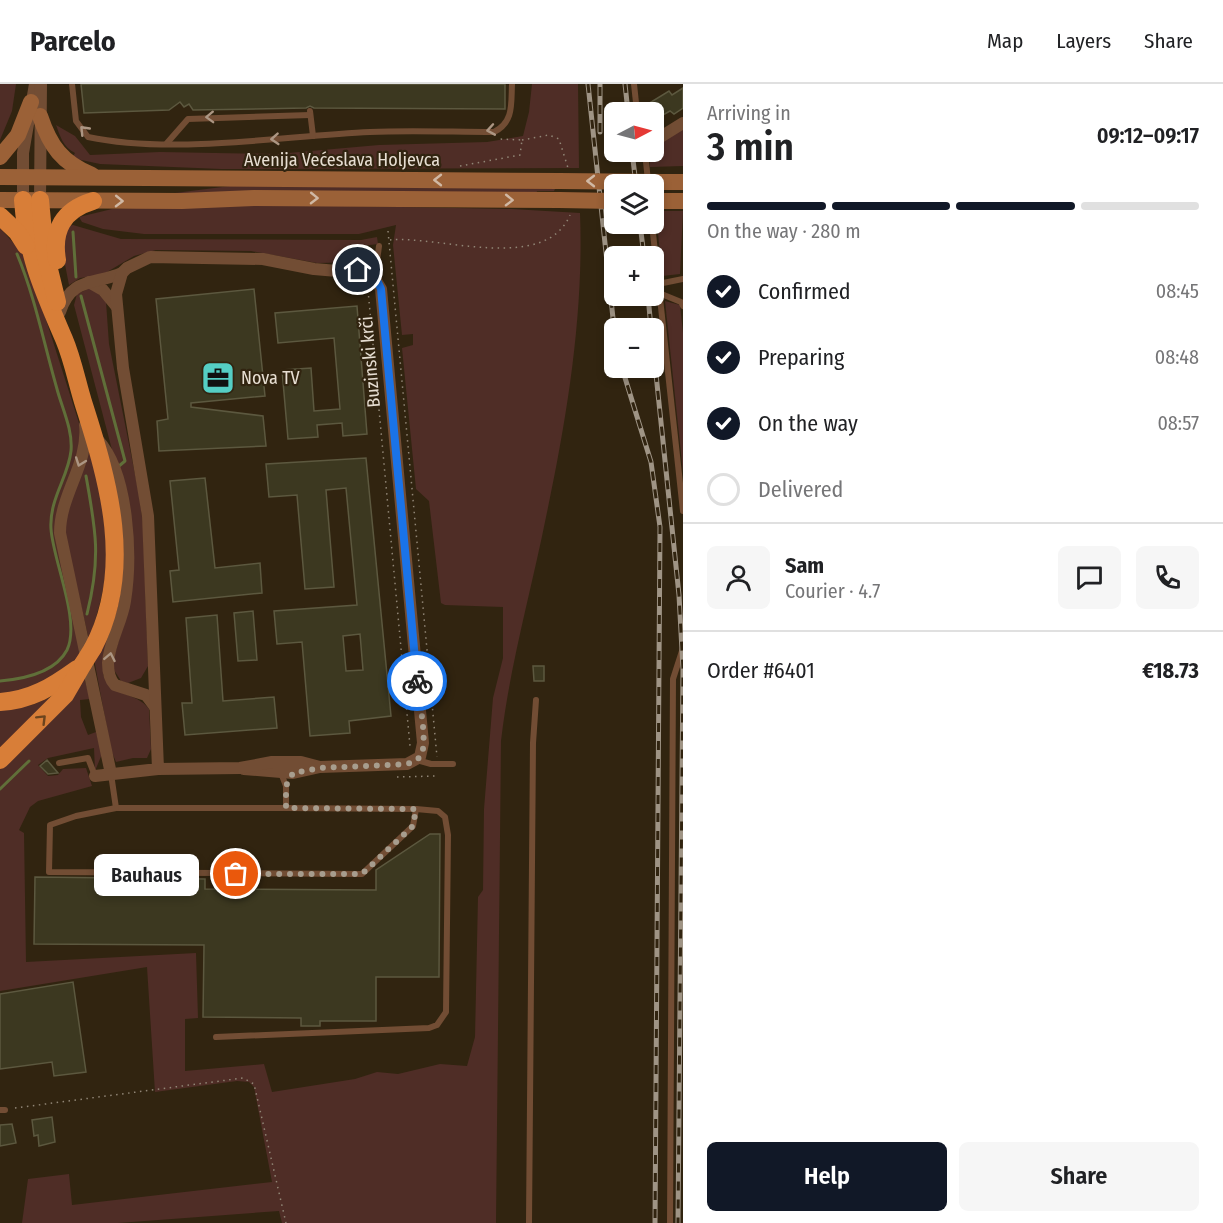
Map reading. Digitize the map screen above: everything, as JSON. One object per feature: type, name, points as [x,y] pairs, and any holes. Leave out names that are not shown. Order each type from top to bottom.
[{"type":"highway","points":[[31,200],[32,259]]},
{"type":"highway","points":[[31,200],[58,303],[64,340]]},
{"type":"highway","points":[[58,303],[59,274],[55,245],[57,229],[74,208],[93,201]]},
{"type":"highway","points":[[0,216],[17,232],[32,259],[44,297],[64,340],[94,435],[111,508],[116,546],[110,597],[88,656],[65,695],[0,760]]},
{"type":"highway","points":[[0,702],[22,699],[43,692],[88,656]]},
{"type":"main road","points":[[0,157],[35,109]]},
{"type":"main road","points":[[35,109],[49,140],[59,155],[72,166],[102,178]]},
{"type":"main road","name":"Avenija Većeslava Holjevca","points":[[0,177],[604,182]]},
{"type":"main road","name":"Avenija Većeslava Holjevca","points":[[664,183],[683,182]]},
{"type":"main road","name":"Avenija Većeslava Holjevca","points":[[0,200],[182,201],[254,198],[604,201]]},
{"type":"main road","points":[[664,201],[683,201]]},
{"type":"street","points":[[31,200],[35,84]]},
{"type":"street","points":[[35,109],[41,84]]},
{"type":"street","points":[[664,135],[683,123]]},
{"type":"street","points":[[58,303],[80,284],[122,273],[135,262],[150,257],[263,259],[314,268],[366,271],[371,280]]},
{"type":"street","points":[[122,273],[117,286],[117,307],[123,369],[148,516],[158,769]]},
{"type":"street","name":"Buzinski krči","points":[[371,280],[381,289],[423,743],[422,754],[414,757]]},
{"type":"street","points":[[89,282],[103,290],[117,307]]},
{"type":"street","points":[[84,404],[85,445],[63,506],[60,533],[111,774]]},
{"type":"street","points":[[94,435],[112,462],[122,500],[128,551],[125,602],[109,654],[109,674],[115,685],[146,695],[155,708]]},
{"type":"street","points":[[131,690],[144,682],[153,667]]},
{"type":"street","points":[[95,776],[158,769],[240,768],[287,773],[320,768],[407,764],[414,757]]},
{"type":"street","points":[[240,768],[272,762],[308,763],[320,768]]},
{"type":"lane","points":[[72,84],[76,122],[87,137],[167,143],[371,132],[494,132],[503,128],[509,118],[512,84]]},
{"type":"lane","points":[[634,84],[636,102]]},
{"type":"lane","points":[[167,143],[181,124],[188,119],[310,113],[313,136]]},
{"type":"lane","points":[[371,280],[379,246]]},
{"type":"lane","points":[[664,283],[683,279]]},
{"type":"lane","points":[[664,295],[681,302],[683,306]]},
{"type":"lane","points":[[660,306],[683,511]]},
{"type":"lane","points":[[670,1223],[674,680],[683,648]]},
{"type":"lane","points":[[529,1223],[533,766],[536,700]]},
{"type":"lane","points":[[414,757],[431,764],[453,764]]},
{"type":"lane","points":[[59,763],[88,758],[90,769],[95,776]]},
{"type":"lane","points":[[272,762],[287,773]]},
{"type":"lane","points":[[287,773],[308,763]]},
{"type":"lane","points":[[286,808],[287,773]]},
{"type":"lane","points":[[286,786],[287,773]]},
{"type":"lane","points":[[111,774],[116,808]]},
{"type":"lane","points":[[216,1037],[429,1028],[443,1019],[446,1012],[447,823],[438,811],[416,809],[116,808],[76,816],[50,825],[50,872],[362,874],[413,826],[416,809]]},
{"type":"path","points":[[458,166],[520,155],[522,140],[498,139],[494,132]]},
{"type":"path","points":[[388,231],[437,758]]},
{"type":"path","points":[[379,246],[389,240],[504,248],[527,245]]},
{"type":"path","points":[[364,248],[366,260]]},
{"type":"path","points":[[371,280],[414,757]]},
{"type":"path","points":[[2,1110],[243,1078],[250,1080],[254,1084],[286,1223]]},
{"type":"shaded area","points":[[0,84],[16,84],[12,111],[0,140]]},
{"type":"shaded area","points":[[532,84],[578,84],[579,168],[221,169],[100,164],[72,158],[75,153],[65,144],[56,125],[75,136],[90,155],[160,152],[277,154],[379,145],[487,142],[523,136],[529,112]]},
{"type":"shaded area","points":[[683,129],[683,166],[650,167],[650,162],[664,162],[665,140]]},
{"type":"shaded area","points":[[230,186],[556,187],[554,191],[537,191],[536,194],[175,193]]},
{"type":"shaded area","points":[[240,204],[512,209],[580,213],[581,251],[577,327],[567,404],[554,480],[510,684],[501,741],[496,1223],[282,1223],[279,1211],[118,1223],[22,1223],[28,1179],[69,1174],[72,1205],[272,1182],[254,1087],[249,1082],[237,1081],[155,1092],[147,967],[0,991],[0,765],[84,677],[90,699],[80,700],[81,717],[88,735],[96,732],[102,754],[95,771],[94,748],[48,758],[38,765],[48,776],[58,775],[63,769],[86,768],[92,786],[38,801],[30,807],[19,830],[24,833],[26,962],[196,953],[198,1018],[185,1019],[185,1071],[264,1064],[272,1092],[355,1079],[377,1072],[398,1074],[440,1064],[467,1066],[475,1037],[478,897],[483,890],[484,809],[493,698],[503,658],[503,607],[441,603],[429,501],[416,489],[402,348],[413,345],[413,334],[402,335],[393,245],[396,225],[359,234],[144,234],[103,229],[82,222],[79,217],[112,209]]},
{"type":"shaded area","points":[[664,211],[683,211],[680,274],[664,276],[664,246],[659,246],[658,234],[664,234]]},
{"type":"shaded area","points":[[73,225],[121,239],[361,240],[377,237],[378,244],[362,246],[363,262],[317,263],[251,251],[156,250],[134,256],[102,275],[80,278],[69,285],[61,244],[69,226]]},
{"type":"shaded area","points":[[0,228],[26,257],[79,423],[78,451],[57,516],[55,530],[81,654],[57,680],[0,698]]},
{"type":"shaded area","points":[[90,288],[106,302],[109,344],[143,524],[148,666],[141,678],[128,683],[121,681],[114,670],[114,657],[127,612],[116,465],[74,305],[77,294]]},
{"type":"shaded area","points":[[665,301],[680,305],[683,333],[683,472]]},
{"type":"shaded area","points":[[88,451],[95,468],[104,508],[107,547],[107,564],[101,600],[89,640],[65,536],[65,517]]},
{"type":"shaded area","points":[[120,583],[120,604],[103,674],[112,687],[144,703],[149,709],[151,749],[147,758],[116,762],[111,750],[94,659]]},
{"type":"shaded area","points":[[51,697],[0,748],[0,709],[32,705]]},
{"type":"building","points":[[81,84],[505,84],[505,109],[314,108],[310,106],[306,108],[193,110],[189,104],[184,107],[180,102],[169,110],[84,113]]},
{"type":"building","points":[[683,88],[683,108],[674,114],[670,111],[664,114],[664,102],[651,102],[669,91],[672,95]]},
{"type":"building","points":[[254,289],[265,396],[191,403],[191,407],[263,416],[266,446],[159,451],[157,421],[168,419],[156,299]]},
{"type":"building","points":[[357,306],[367,434],[343,436],[342,423],[317,425],[318,437],[288,439],[282,370],[311,368],[314,411],[340,409],[334,338],[278,343],[275,313]]},
{"type":"building","points":[[366,458],[391,716],[349,721],[350,733],[310,736],[302,642],[277,644],[274,611],[357,605],[346,488],[326,490],[334,587],[305,589],[297,495],[269,497],[266,464]],"holes":[[[360,634],[363,670],[346,671],[343,636]]]},
{"type":"building","points":[[205,478],[215,568],[260,563],[262,593],[173,602],[170,571],[179,570],[170,481]]},
{"type":"building","points":[[253,611],[257,660],[238,661],[234,613]]},
{"type":"building","points":[[217,615],[223,701],[274,697],[277,728],[185,735],[182,703],[192,703],[186,618]]},
{"type":"building","points":[[533,666],[544,666],[544,681],[534,681]]},
{"type":"building","points":[[47,760],[58,773],[48,774],[40,766]]},
{"type":"building","points":[[430,834],[440,834],[439,977],[376,977],[376,1021],[320,1021],[320,1026],[301,1026],[301,1018],[203,1017],[204,945],[34,944],[35,877],[205,879],[205,889],[376,890],[376,870]]},
{"type":"building","points":[[73,982],[86,1072],[54,1076],[52,1062],[0,1069],[0,994]]},
{"type":"building","points":[[52,1117],[55,1142],[39,1146],[38,1135],[34,1136],[32,1120]]},
{"type":"building","points":[[12,1124],[16,1143],[0,1146],[0,1125]]},
{"type":"waterway","points":[[73,232],[76,277]]},
{"type":"waterway","points":[[0,681],[38,673],[55,664],[67,650],[71,623],[51,529],[53,508],[69,461],[70,435],[34,304],[17,254]]},
{"type":"waterway","points":[[81,296],[125,461],[119,466]]},
{"type":"waterway","points":[[86,476],[96,545],[94,577],[87,614]]},
{"type":"waterway","points":[[0,789],[29,761]]},
{"type":"railway","points":[[588,84],[613,318]]},
{"type":"railway","points":[[600,84],[600,132]]},
{"type":"railway","points":[[625,84],[627,102]]},
{"type":"railway","points":[[633,162],[635,174]]},
{"type":"railway","points":[[641,234],[643,246]]},
{"type":"railway","points":[[649,306],[650,318]]},
{"type":"railway","points":[[625,378],[651,462],[660,527],[655,1223]]},
{"type":"railway","points":[[656,378],[679,595],[683,669],[678,1223]]},
{"type":"way so far","points":[[236,874],[362,874],[393,842],[413,826],[416,809],[286,808],[286,786],[293,773],[320,768],[407,764],[417,760],[423,749],[417,681]]},
{"type":"place","name":"Nova TV","points":[[218,378]]},
{"type":"place","name":"Bauhaus","points":[[236,874]]},
{"type":"route","points":[[358,270],[375,276],[381,289],[417,681]]}]
